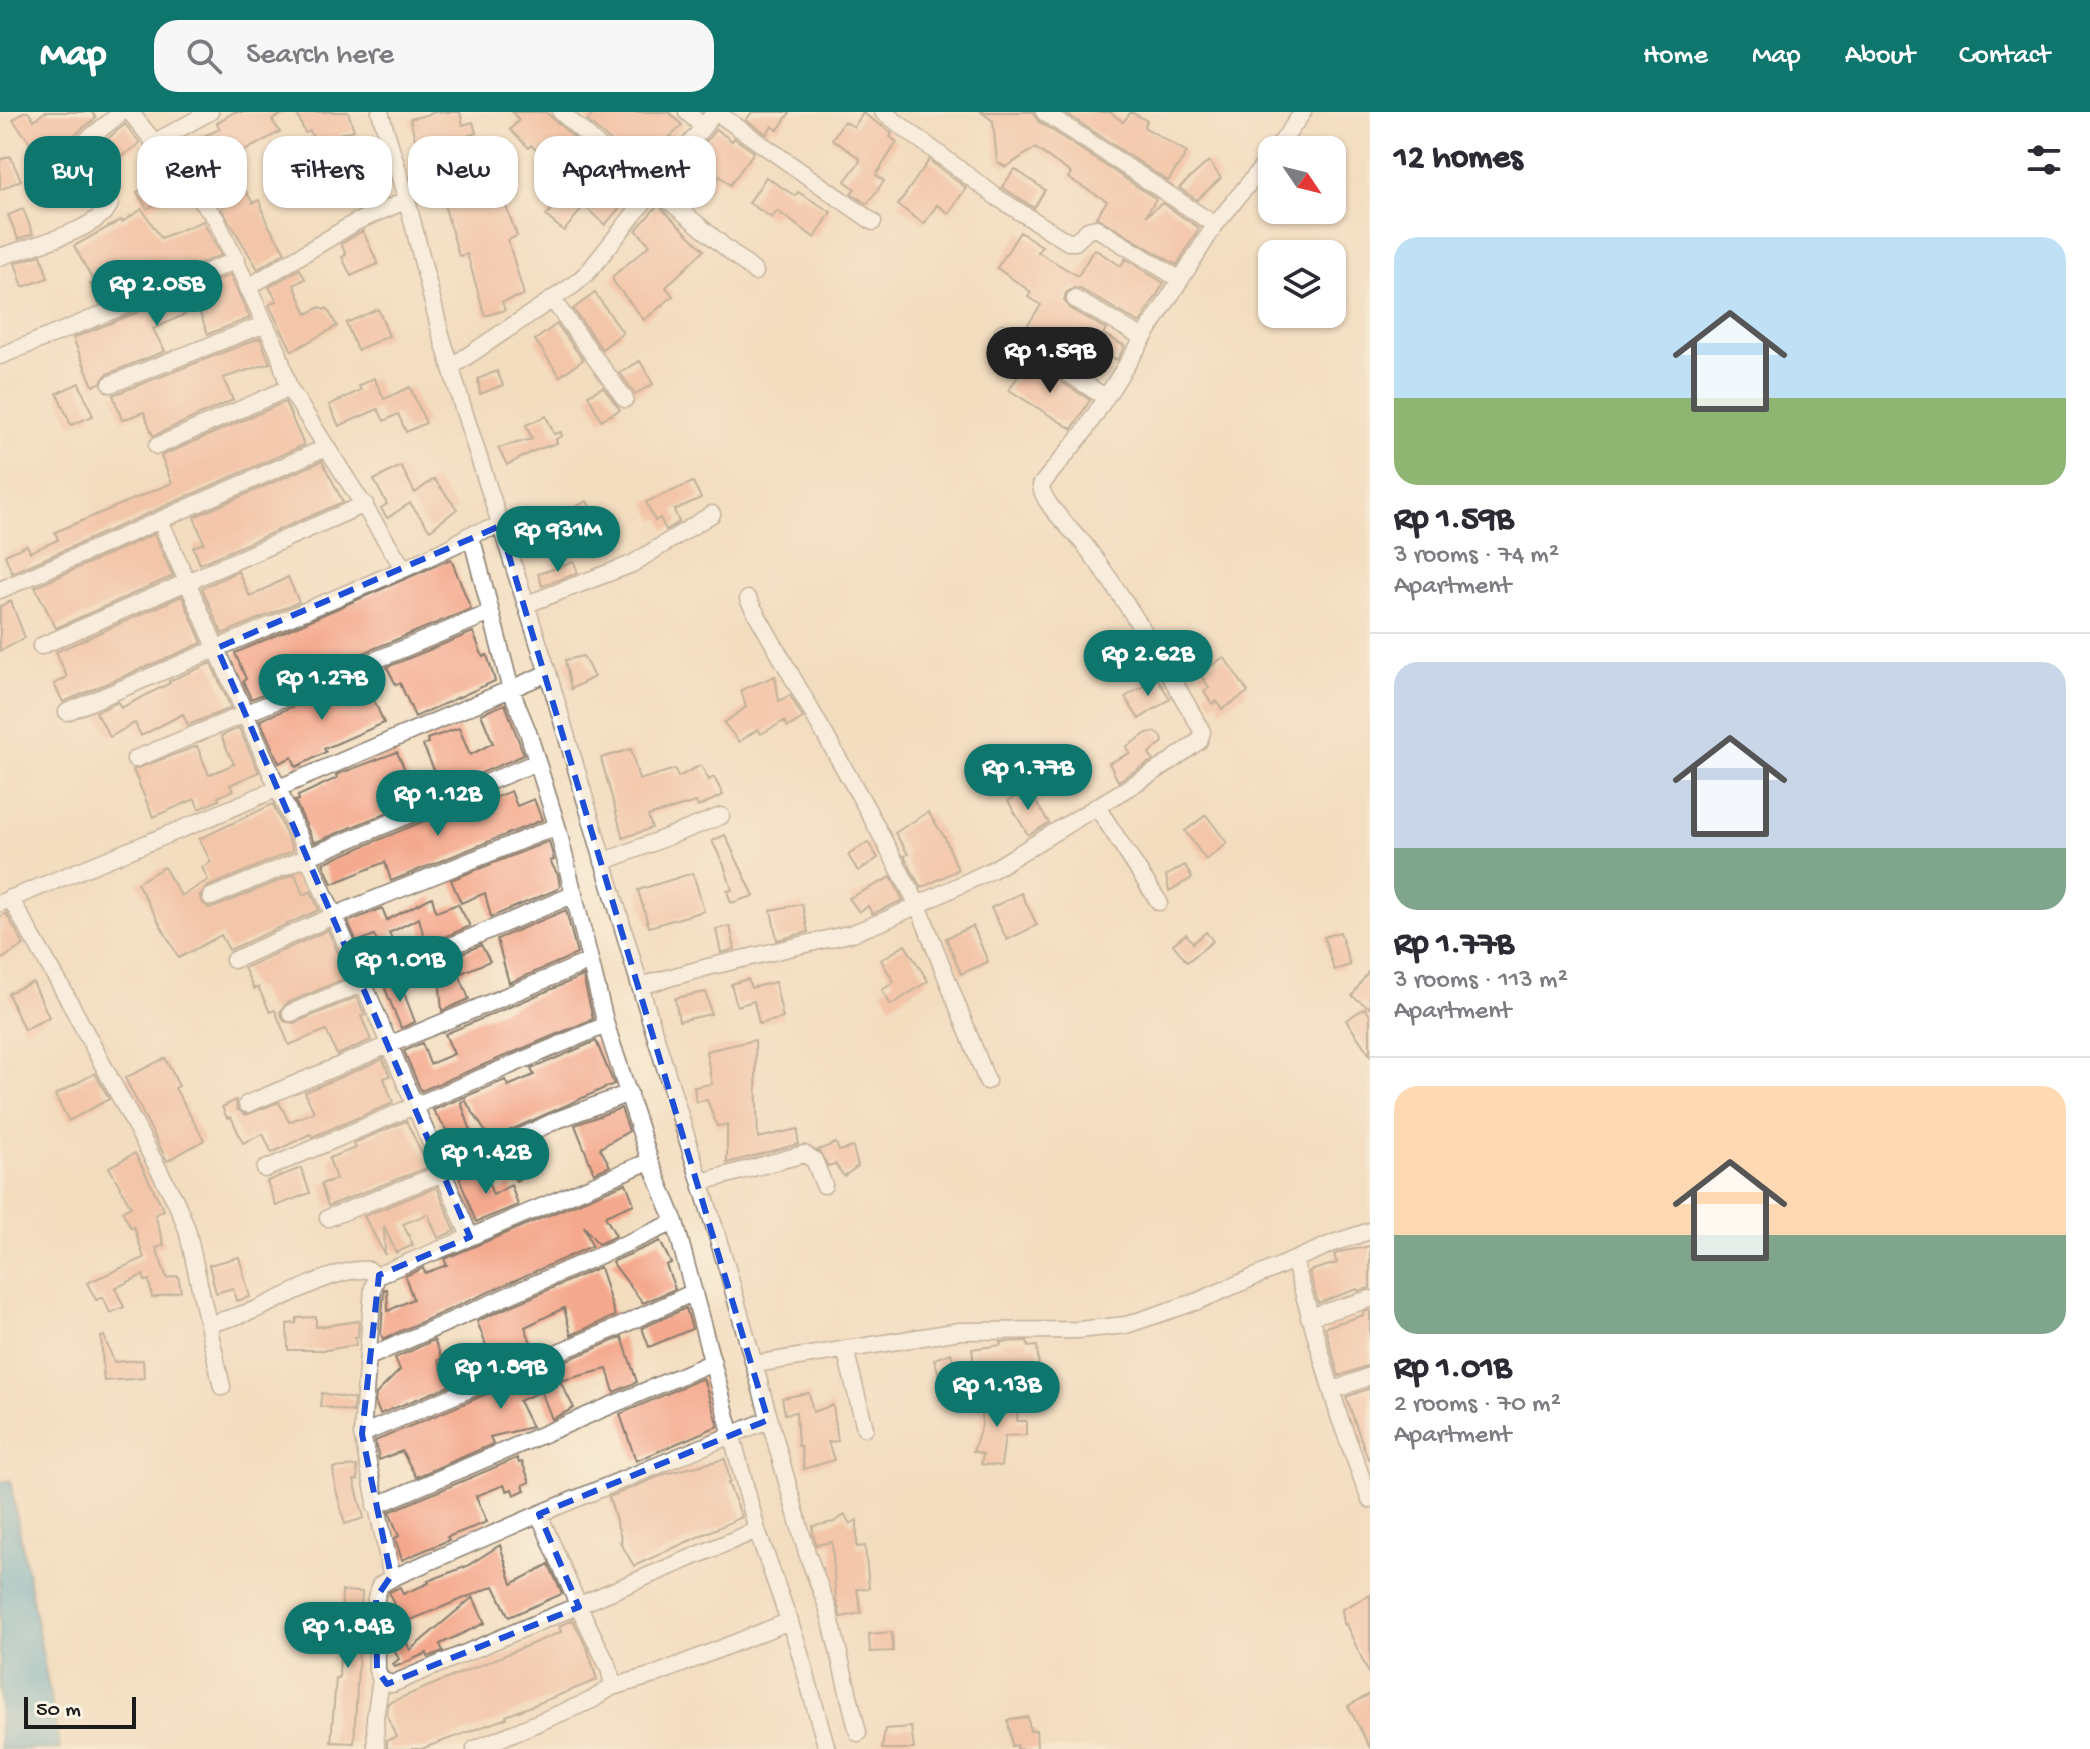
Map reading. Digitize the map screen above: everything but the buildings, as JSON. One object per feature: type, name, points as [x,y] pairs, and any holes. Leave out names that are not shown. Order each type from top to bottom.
[{"type":"street","points":[[0,257],[65,236],[107,211],[110,204],[107,196],[76,151],[100,118],[122,112]]},
{"type":"street","points":[[130,112],[148,136]]},
{"type":"street","points":[[166,136],[210,112]]},
{"type":"street","points":[[561,112],[589,136]]},
{"type":"street","points":[[687,112],[703,127]]},
{"type":"street","points":[[696,136],[716,112],[873,222]]},
{"type":"street","points":[[883,112],[998,198],[1068,242],[1075,242],[1088,230],[1096,228],[1179,279]]},
{"type":"street","points":[[1044,112],[1215,225]]},
{"type":"street","points":[[1286,136],[1303,112]]},
{"type":"street","points":[[383,113],[451,367],[527,604],[544,675],[701,1182],[755,1364],[766,1421],[807,1553],[828,1609],[858,1733]]},
{"type":"street","points":[[640,986],[853,933],[918,905],[992,870],[1199,741],[1202,732],[1116,588],[1042,492],[1041,485],[1077,442],[1215,225],[1258,172]]},
{"type":"street","points":[[247,288],[356,222],[407,200]]},
{"type":"street","points":[[208,208],[237,260],[278,351],[289,388],[404,569]]},
{"type":"street","points":[[451,367],[589,271],[640,208]]},
{"type":"street","points":[[673,208],[755,272]]},
{"type":"street","points":[[0,356],[237,260]]},
{"type":"street","points":[[552,299],[625,399]]},
{"type":"street","points":[[1075,299],[1142,337]]},
{"type":"street","points":[[111,384],[265,324]]},
{"type":"street","points":[[1003,332],[1105,397]]},
{"type":"street","points":[[157,446],[289,388]]},
{"type":"street","points":[[0,590],[327,447]]},
{"type":"street","points":[[41,646],[365,504]]},
{"type":"street","points":[[527,604],[632,564],[712,514]]},
{"type":"street","points":[[160,520],[363,982],[470,1237]]},
{"type":"street","points":[[67,712],[404,569],[469,535],[500,526]]},
{"type":"street","points":[[455,544],[467,541],[474,547],[490,613],[518,688],[575,894],[606,1025],[650,1161],[675,1222],[713,1362],[736,1432],[757,1530],[790,1621],[827,1749]]},
{"type":"street","points":[[748,599],[918,905],[987,1081]]},
{"type":"street","points":[[135,759],[490,613]]},
{"type":"street","points":[[222,1387],[187,1229],[176,1202],[68,999],[5,900],[544,675]]},
{"type":"street","points":[[211,897],[537,762]]},
{"type":"street","points":[[1097,807],[1159,902]]},
{"type":"street","points":[[603,862],[721,816]]},
{"type":"street","points":[[234,960],[333,916],[557,826]]},
{"type":"street","points":[[291,1013],[575,894]]},
{"type":"street","points":[[247,1104],[590,961]]},
{"type":"street","points":[[265,1169],[606,1025]]},
{"type":"street","points":[[328,1218],[443,1173],[557,1120],[629,1093]]},
{"type":"street","points":[[701,1182],[804,1154],[814,1160],[824,1185]]},
{"type":"street","points":[[392,1578],[362,1434],[373,1287],[377,1277],[650,1161]]},
{"type":"street","points":[[369,1357],[675,1222]]},
{"type":"street","points":[[755,1364],[960,1331],[1112,1328],[1142,1321],[1245,1283],[1336,1242],[1370,1231]]},
{"type":"street","points":[[1294,1260],[1332,1391],[1362,1456],[1370,1500]]},
{"type":"street","points":[[209,1324],[254,1310],[293,1291],[353,1271],[368,1270],[377,1277]]},
{"type":"street","points":[[362,1434],[616,1328],[694,1292]]},
{"type":"street","points":[[1309,1317],[1370,1299]]},
{"type":"street","points":[[845,1349],[865,1428]]},
{"type":"street","points":[[375,1506],[713,1362]]},
{"type":"street","points":[[1332,1391],[1370,1376]]},
{"type":"street","points":[[376,1749],[375,1718],[381,1680],[377,1670],[376,1591],[382,1583],[539,1514],[766,1421]]},
{"type":"street","points":[[539,1514],[609,1668],[614,1682],[612,1687]]},
{"type":"street","points":[[381,1680],[395,1684],[757,1530]]},
{"type":"street","points":[[475,1749],[592,1700],[612,1687],[654,1675],[790,1621]]},
{"type":"highlighted area","points":[[500,526],[768,1420],[539,1514],[579,1607],[387,1684],[377,1670],[376,1598],[391,1576],[362,1434],[379,1275],[470,1237],[217,648]]},
{"type":"water","points":[[10,1480],[60,1749],[0,1749],[0,1483]]}]
